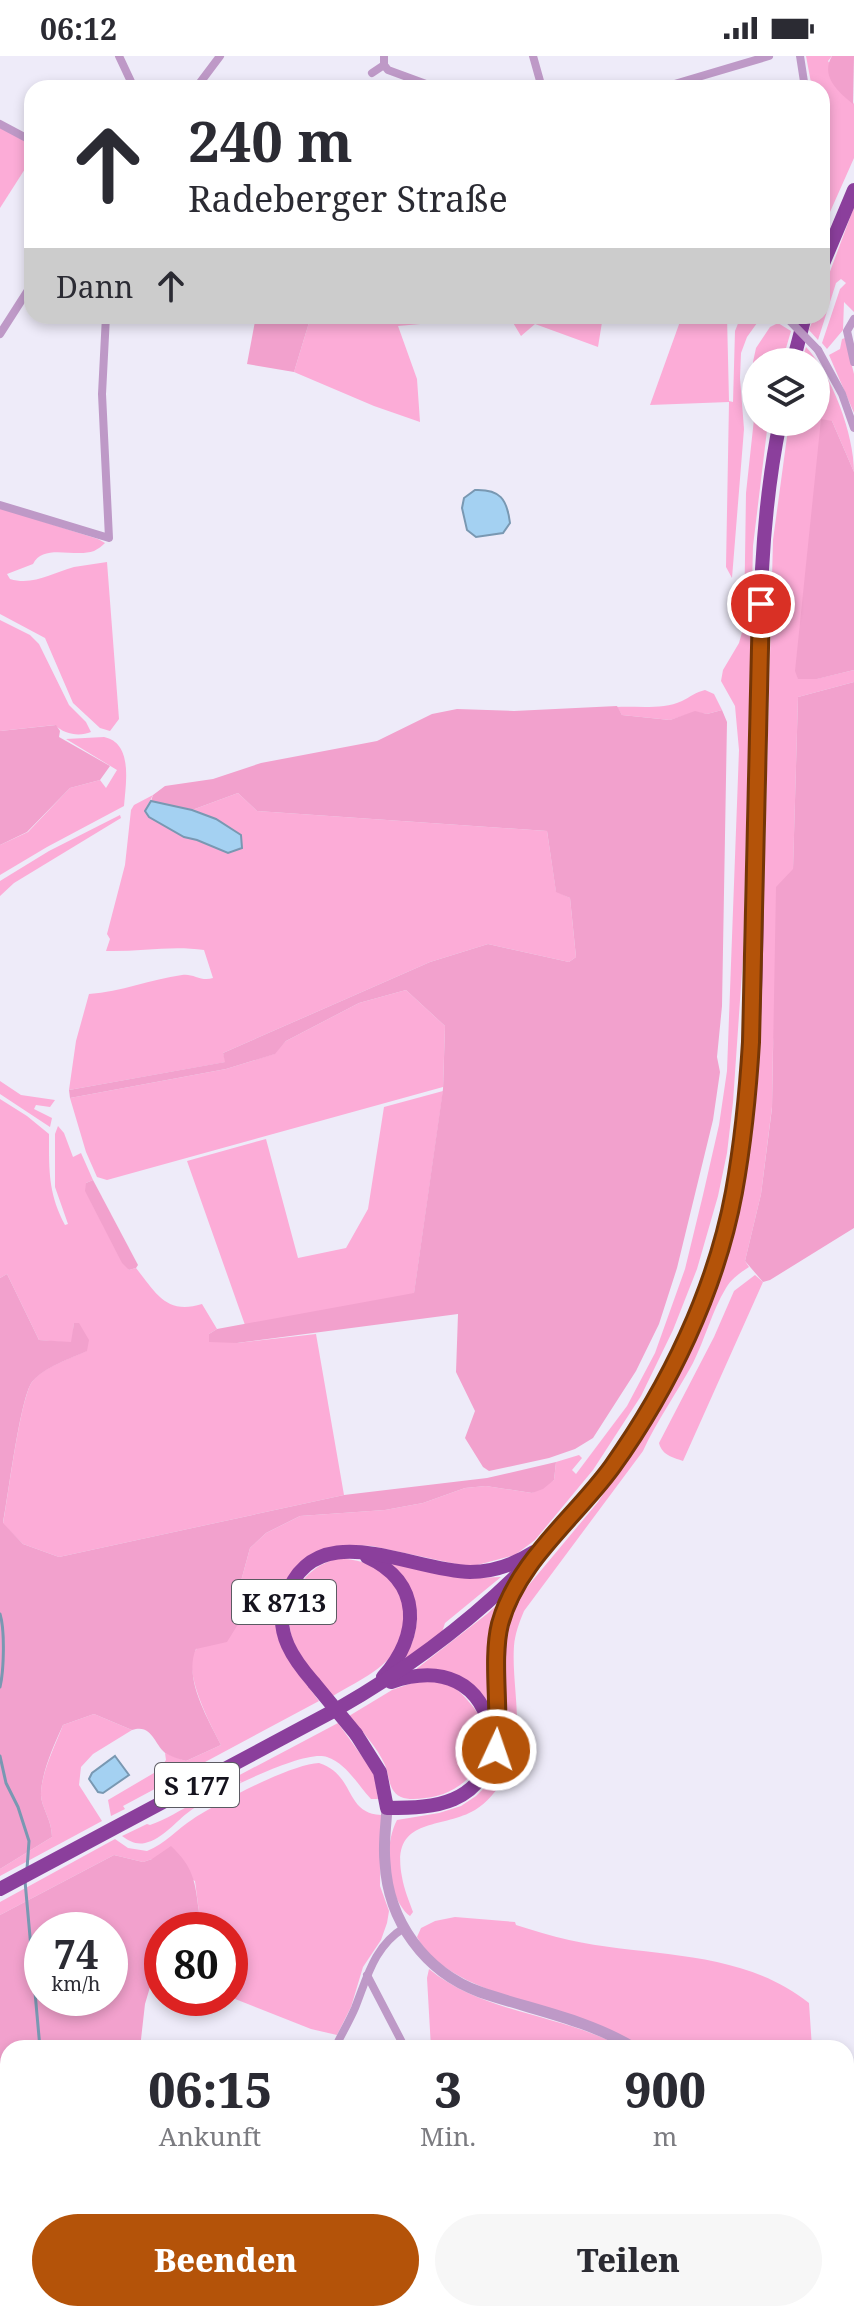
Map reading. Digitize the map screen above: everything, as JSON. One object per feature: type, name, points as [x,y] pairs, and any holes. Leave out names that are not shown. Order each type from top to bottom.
[{"type":"highway","points":[[830,247],[854,190]]},
{"type":"highway","points":[[797,348],[803,324]]},
{"type":"highway","name":"S 177","points":[[0,1889],[372,1689],[445,1639],[551,1541],[613,1465],[658,1396],[711,1276],[734,1194],[746,1111],[751,1042],[764,543],[778,436]]},
{"type":"highway","points":[[351,1551],[386,1555],[454,1570],[483,1571],[519,1560],[551,1541]]},
{"type":"highway","points":[[351,1551],[392,1571],[410,1604],[407,1643],[372,1689]]},
{"type":"highway","name":"K 8713","points":[[351,1551],[320,1558],[302,1570],[289,1588],[282,1609],[283,1628],[289,1650],[356,1734],[380,1772],[387,1808]]},
{"type":"highway","points":[[387,1808],[437,1805],[457,1799],[481,1779],[493,1759],[497,1740],[500,1625],[516,1587],[535,1558]]},
{"type":"highway","points":[[372,1689],[420,1674],[453,1679],[481,1703],[490,1724],[493,1759]]},
{"type":"street","points":[[119,56],[130,80]]},
{"type":"street","points":[[202,80],[220,56]]},
{"type":"street","points":[[533,56],[540,80]]},
{"type":"street","points":[[688,80],[769,56]]},
{"type":"street","points":[[800,56],[804,80]]},
{"type":"street","points":[[372,73],[384,61],[388,70],[415,80]]},
{"type":"street","points":[[0,124],[24,137]]},
{"type":"street","points":[[0,334],[24,296]]},
{"type":"street","points":[[852,321],[847,331],[854,362]]},
{"type":"street","points":[[0,505],[109,538],[102,394],[106,324]]},
{"type":"street","points":[[793,324],[818,350],[842,394],[854,428]]},
{"type":"street","name":"K 8713","points":[[387,1808],[384,1847],[387,1883],[404,1928],[432,1963],[465,1985],[586,2025],[617,2040]]},
{"type":"street","points":[[339,2040],[382,1947],[404,1928]]},
{"type":"street","points":[[367,1975],[401,2040]]},
{"type":"shaded area","points":[[806,56],[832,56],[828,61],[854,104],[854,158],[830,212],[830,80],[810,80]]},
{"type":"shaded area","points":[[832,56],[854,56],[853,104],[829,77]]},
{"type":"shaded area","points":[[0,127],[24,140],[24,170],[0,208]]},
{"type":"shaded area","points":[[854,207],[854,312],[844,302],[843,330],[826,348],[822,343],[840,289],[846,283],[841,279],[836,283],[830,302],[830,272]]},
{"type":"shaded area","points":[[254,324],[309,324],[294,372],[247,364]]},
{"type":"shaded area","points":[[309,324],[420,324],[398,326],[417,379],[420,422],[374,406],[294,372]]},
{"type":"shaded area","points":[[514,324],[535,324],[521,336]]},
{"type":"shaded area","points":[[535,324],[602,324],[598,347]]},
{"type":"shaded area","points":[[679,324],[727,324],[729,401],[733,402],[735,331],[738,324],[756,324],[741,353],[743,436],[732,578],[726,567],[729,402],[650,405]]},
{"type":"shaded area","points":[[776,324],[791,331],[786,348],[756,348],[770,327]]},
{"type":"shaded area","points":[[811,324],[823,324],[818,340],[809,330]]},
{"type":"shaded area","points":[[845,338],[854,374],[854,413],[830,357],[840,349]]},
{"type":"shaded area","points":[[830,384],[846,423],[854,472],[832,421],[798,679],[816,679],[854,670],[854,682],[798,697],[793,870],[773,1046],[772,1107],[761,1194],[745,1261],[749,1267],[726,1288],[693,1363],[643,1451],[524,1611],[514,1646],[517,1731],[511,1764],[498,1788],[479,1807],[462,1816],[421,1828],[411,1834],[404,1844],[400,1857],[405,1890],[413,1912],[410,1916],[396,1897],[390,1871],[390,1843],[397,1820],[461,1806],[489,1783],[502,1755],[504,1633],[513,1604],[598,1502],[675,1383],[720,1277],[731,1240],[742,1197],[760,1041],[773,540],[787,436],[830,436]]},
{"type":"shaded area","points":[[830,421],[854,472],[854,670],[817,679],[798,679],[795,671],[819,436],[830,436]]},
{"type":"shaded area","points":[[752,436],[766,436],[753,546],[743,957],[733,1102],[718,1196],[697,1269],[673,1330],[641,1396],[593,1470],[535,1540],[515,1555],[470,1567],[372,1546],[330,1548],[279,1602],[295,1669],[319,1701],[123,1806],[125,1809],[111,1816],[108,1800],[159,1770],[166,1760],[165,1753],[186,1761],[221,1745],[199,1698],[192,1660],[195,1651],[205,1641],[245,1613],[241,1581],[250,1548],[266,1533],[300,1516],[385,1510],[423,1503],[465,1488],[486,1486],[532,1493],[554,1480],[556,1462],[579,1455],[582,1458],[572,1470],[576,1474],[627,1406],[655,1353],[685,1269],[719,1125],[727,1071],[739,750],[735,706],[721,681],[744,625],[746,493]]},
{"type":"shaded area","points":[[0,508],[105,543],[86,553],[44,554],[33,564],[7,574],[10,579],[27,581],[74,567],[107,562],[119,719],[110,731],[100,728],[73,703],[45,638],[0,614]]},
{"type":"shaded area","points":[[0,620],[30,635],[39,644],[69,705],[86,722],[91,732],[72,734],[55,725],[0,731]]},
{"type":"shaded area","points":[[854,682],[854,1228],[763,1282],[745,1261],[761,1194],[772,1108],[776,887],[793,869],[798,697]]},
{"type":"shaded area","points":[[705,690],[714,694],[722,710],[707,714],[695,712],[670,720],[622,715],[617,707],[666,706]]},
{"type":"shaded area","points":[[617,706],[622,715],[670,720],[695,711],[707,714],[722,710],[727,722],[722,1006],[717,1057],[720,1072],[713,1120],[677,1268],[659,1324],[636,1371],[593,1438],[575,1449],[549,1458],[489,1471],[483,1467],[465,1438],[475,1411],[456,1372],[458,1314],[237,1343],[209,1342],[209,1334],[217,1329],[414,1293],[443,1089],[445,1026],[406,990],[359,1003],[286,1041],[275,1054],[226,1069],[70,1098],[69,1090],[225,1062],[223,1053],[430,962],[488,944],[569,962],[576,957],[570,898],[556,892],[547,831],[257,811],[238,793],[192,810],[151,801],[153,795],[165,786],[213,779],[261,763],[377,741],[432,714],[457,709],[514,711]]},
{"type":"shaded area","points":[[56,725],[60,731],[59,737],[110,766],[100,780],[70,788],[27,832],[0,845],[0,731]]},
{"type":"shaded area","points":[[104,737],[120,747],[124,755],[124,806],[0,875],[0,845],[28,832],[70,788],[100,780],[106,788],[117,770],[66,739]]},
{"type":"shaded area","points":[[238,793],[257,811],[547,831],[556,891],[570,898],[576,957],[569,962],[488,944],[430,962],[223,1053],[226,1062],[69,1090],[76,1041],[89,994],[182,975],[213,978],[204,950],[106,951],[110,939],[107,934],[125,865],[131,810],[134,805],[153,795],[146,808],[184,837],[228,853],[241,835],[216,819],[192,810]]},
{"type":"shaded area","points":[[120,815],[121,818],[14,883],[0,896],[0,881],[49,851]]},
{"type":"shaded area","points":[[406,990],[445,1026],[443,1087],[107,1180],[97,1177],[70,1098],[226,1069],[274,1054],[286,1041],[359,1003]]},
{"type":"shaded area","points":[[0,1081],[21,1095],[55,1100],[50,1107],[36,1105],[34,1109],[52,1118],[50,1127],[0,1094]]},
{"type":"shaded area","points":[[443,1091],[414,1294],[245,1325],[187,1161],[266,1139],[298,1258],[346,1248],[368,1209],[384,1107]]},
{"type":"shaded area","points":[[0,1099],[49,1134],[52,1192],[65,1225],[68,1224],[55,1187],[55,1134],[58,1126],[73,1157],[81,1153],[93,1180],[86,1183],[129,1270],[136,1268],[163,1300],[179,1307],[202,1304],[217,1329],[209,1334],[237,1343],[316,1334],[344,1495],[59,1557],[23,1544],[3,1524],[19,1428],[32,1382],[50,1368],[86,1351],[74,1323],[72,1343],[39,1340],[7,1274],[0,1278]]},
{"type":"shaded area","points":[[93,1180],[138,1265],[136,1268],[129,1270],[122,1263],[85,1191],[86,1183]]},
{"type":"shaded area","points":[[7,1274],[39,1340],[71,1342],[74,1323],[79,1323],[89,1340],[87,1351],[50,1368],[32,1382],[19,1427],[3,1523],[23,1544],[59,1557],[344,1495],[487,1478],[556,1462],[554,1480],[532,1493],[486,1486],[465,1488],[423,1503],[385,1510],[300,1516],[266,1533],[250,1548],[241,1581],[245,1613],[227,1642],[196,1649],[193,1660],[199,1698],[221,1745],[186,1761],[167,1754],[149,1732],[132,1730],[94,1714],[63,1725],[46,1767],[41,1793],[52,1837],[0,1869],[0,1278]]},
{"type":"shaded area","points":[[755,1275],[763,1282],[683,1461],[671,1457],[659,1443],[714,1337],[734,1291]]},
{"type":"shaded area","points":[[336,1559],[369,1565],[383,1574],[394,1585],[405,1614],[404,1630],[397,1647],[385,1663],[333,1696],[297,1650],[289,1622],[294,1595],[301,1583],[310,1573]]},
{"type":"shaded area","points":[[385,1561],[475,1578],[501,1577],[445,1623],[442,1632],[402,1662],[415,1635],[416,1607],[406,1582]]},
{"type":"shaded area","points":[[503,1599],[493,1633],[492,1714],[485,1698],[415,1670]]},
{"type":"shaded area","points":[[415,1682],[445,1683],[461,1694],[480,1717],[484,1749],[479,1764],[457,1787],[442,1794],[410,1799],[394,1791],[382,1758],[349,1716],[392,1690]]},
{"type":"shaded area","points":[[94,1714],[132,1730],[93,1754],[81,1767],[79,1785],[102,1821],[0,1876],[0,1869],[52,1837],[41,1798],[46,1767],[63,1725]]},
{"type":"shaded area","points":[[338,1723],[374,1773],[378,1799],[371,1799],[340,1764],[327,1757],[315,1756],[279,1766],[217,1795],[190,1811],[152,1841],[136,1843],[122,1836],[162,1820],[218,1790],[242,1782],[232,1779]]},
{"type":"shaded area","points":[[319,1763],[331,1769],[361,1808],[381,1815],[380,1886],[389,1911],[387,1923],[381,1940],[363,1967],[351,2007],[337,2035],[311,2029],[248,2004],[248,1912],[199,1912],[195,1881],[152,1859],[143,1862],[114,1855],[0,1915],[0,1902],[115,1839],[128,1848],[147,1851],[193,1819],[236,1795],[307,1765]]},
{"type":"shaded area","points":[[171,1846],[185,1861],[192,1876],[199,1912],[144,1912],[144,2013],[141,2040],[0,2040],[0,1915],[114,1855],[143,1862]]},
{"type":"shaded area","points":[[455,1917],[515,1922],[516,1925],[569,1940],[694,1958],[754,1972],[782,1985],[809,2003],[811,2040],[628,2040],[459,1976],[434,1959],[417,1937],[421,1928]]},
{"type":"shaded area","points":[[429,1969],[474,1996],[607,2040],[431,2040]]},
{"type":"water","points":[[475,490],[491,491],[501,497],[510,523],[503,533],[476,537],[467,530],[462,508],[464,498]]},
{"type":"water","points":[[151,801],[216,819],[241,835],[242,848],[228,853],[184,837],[149,817],[145,811]]},
{"type":"water","points":[[115,1756],[129,1775],[103,1793],[98,1792],[89,1779],[92,1773]]},
{"type":"waterway","points":[[0,1614],[3,1630],[0,1687]]},
{"type":"waterway","points":[[0,1756],[6,1783],[29,1841],[27,1869]]},
{"type":"waterway","points":[[25,1881],[39,2040]]},
{"type":"route","points":[[496,1750],[498,1637],[505,1610],[535,1558],[613,1465],[658,1396],[711,1276],[734,1194],[746,1111],[755,957],[761,604]]}]
